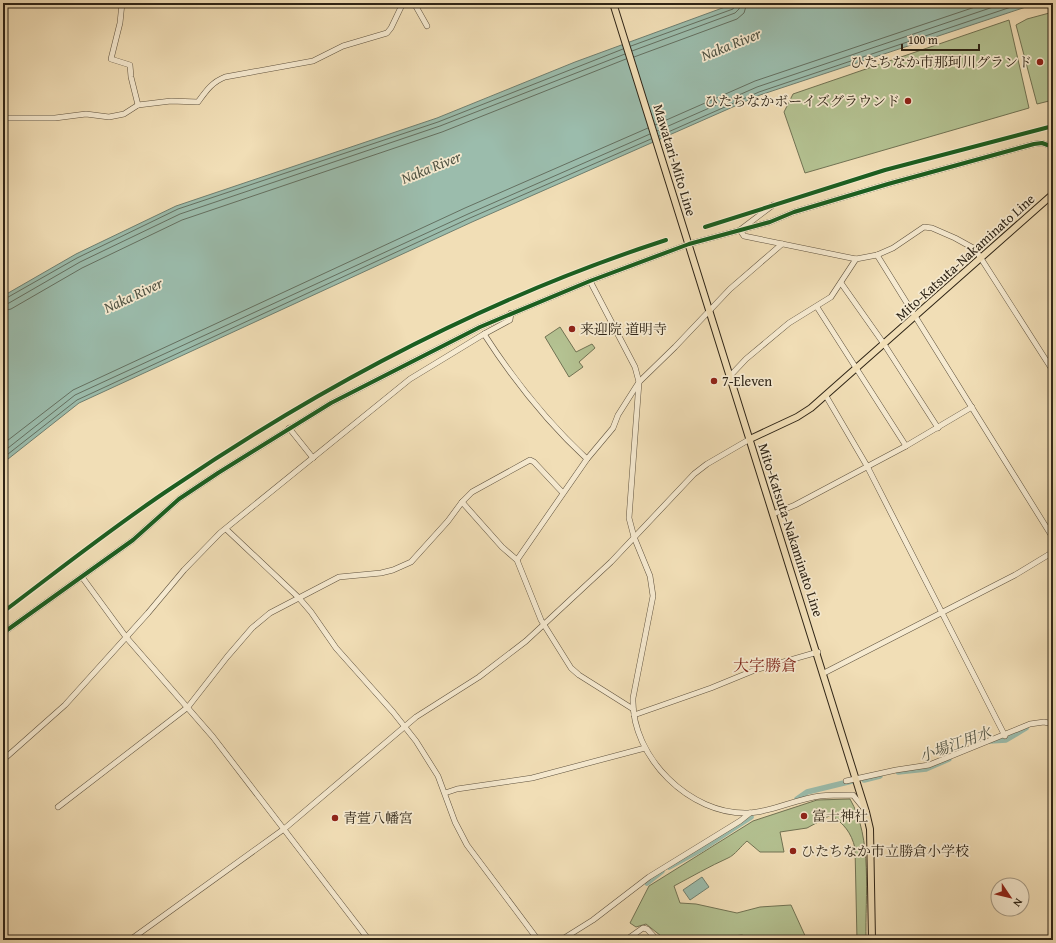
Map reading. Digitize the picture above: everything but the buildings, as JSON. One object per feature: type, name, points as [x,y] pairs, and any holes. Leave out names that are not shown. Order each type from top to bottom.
[{"type":"main road","name":"Mawatari-Mito Line","points":[[613,3],[750,439]]},
{"type":"main road","name":"Mito-Katsuta-Nakaminato Line","points":[[872,940],[870,829],[866,812],[818,652],[750,439],[803,414],[826,396],[981,260],[1053,194]]},
{"type":"street","points":[[122,3],[120,23],[111,59],[130,65],[131,77],[138,104]]},
{"type":"street","points":[[3,118],[55,118],[86,114],[109,117],[124,114],[138,104],[171,101],[198,102],[208,87],[216,80],[225,77],[313,61],[343,46],[387,33],[403,3]]},
{"type":"street","points":[[414,3],[427,26]]},
{"type":"street","points":[[3,633],[133,540],[179,499],[289,428],[375,380],[511,313],[590,281],[689,244],[770,222],[794,212],[866,190],[1034,144],[1042,143],[1053,147]]},
{"type":"street","points":[[740,230],[773,205]]},
{"type":"street","points":[[740,230],[744,236],[856,259],[877,255],[893,248],[924,227],[938,230],[972,246],[1053,372]]},
{"type":"street","points":[[517,560],[587,459],[613,428],[618,415],[639,382],[749,271],[782,244]]},
{"type":"street","points":[[877,255],[1053,538]]},
{"type":"street","points":[[730,376],[746,359],[789,323],[831,297],[856,259]]},
{"type":"street","points":[[590,281],[635,367],[639,382],[629,518],[634,537],[650,576],[653,596],[634,690],[634,715],[644,748],[662,773],[703,804],[720,811],[750,813],[819,796],[853,795],[862,809],[866,812]]},
{"type":"street","points":[[840,283],[884,344],[938,428]]},
{"type":"street","points":[[817,307],[906,446]]},
{"type":"street","points":[[3,760],[65,705],[184,570],[226,529],[410,379],[510,320],[511,313]]},
{"type":"street","points":[[484,334],[504,364],[546,418],[587,459]]},
{"type":"street","points":[[826,396],[867,466],[1005,736]]},
{"type":"street","points":[[773,514],[906,446],[972,407]]},
{"type":"street","points":[[289,428],[313,458]]},
{"type":"street","points":[[130,940],[284,828],[404,725],[503,660],[544,625],[610,562],[694,474],[707,464],[750,439]]},
{"type":"street","points":[[58,807],[188,707],[252,628],[270,613],[339,577],[380,573],[393,570],[411,562],[472,492],[530,460],[534,462],[563,493]]},
{"type":"street","points":[[462,502],[502,547],[517,560],[544,625],[571,668],[579,675],[633,709]]},
{"type":"street","points":[[226,529],[299,598],[311,612],[336,648],[404,725],[435,770],[455,822],[467,845],[538,940]]},
{"type":"street","points":[[824,673],[1015,575],[1053,552]]},
{"type":"street","points":[[82,577],[126,637],[188,707],[284,828],[369,940]]},
{"type":"street","points":[[634,715],[711,688],[755,670],[818,652]]},
{"type":"street","points":[[846,781],[896,770],[930,765],[994,738],[1005,736],[1030,724],[1044,722],[1053,724]]},
{"type":"street","points":[[445,793],[457,789],[532,778],[644,748]]},
{"type":"street","points":[[561,940],[593,920],[649,877],[740,821],[750,813]]},
{"type":"street","points":[[626,940],[643,928],[647,929],[657,940]]},
{"type":"green space","name":"ひたちなか市那珂川グランド","points":[[1053,12],[1053,100],[1037,104],[1016,25],[1027,19]]},
{"type":"green space","name":"ひたちなかボーイズグラウンド","points":[[1009,20],[1029,108],[805,173],[784,112],[793,94]]},
{"type":"green space","points":[[560,327],[576,352],[592,344],[595,348],[579,362],[583,367],[569,377],[545,337]]},
{"type":"green space","points":[[850,799],[857,815],[865,849],[867,886],[866,940],[857,940],[855,848],[846,829],[831,815],[807,828],[780,832],[784,852],[760,852],[747,841],[731,857],[674,886],[680,903],[696,904],[737,913],[760,907],[791,905],[807,940],[754,940],[742,935],[733,936],[725,940],[666,940],[646,924],[636,927],[630,923],[649,886],[753,821],[817,800]]},
{"type":"water","name":"Naka River","points":[[736,3],[1038,3],[760,95],[472,222],[79,403],[3,463],[3,296],[76,254],[176,206],[437,118],[575,62]]},
{"type":"water","points":[[702,877],[709,887],[690,900],[683,890]]},
{"type":"waterway","name":"小場江用水","points":[[990,741],[1006,740],[1026,728]]},
{"type":"waterway","name":"小場江用水","points":[[898,772],[926,769],[949,759]]},
{"type":"waterway","name":"小場江用水","points":[[864,780],[880,776]]},
{"type":"waterway","name":"小場江用水","points":[[797,799],[807,792],[852,781]]},
{"type":"waterway","name":"小場江用水","points":[[669,867],[702,849],[751,817]]},
{"type":"waterway","name":"小場江用水","points":[[647,883],[662,871]]},
{"type":"cycle path","points":[[705,227],[885,170],[1053,126]]},
{"type":"cycle path","points":[[3,633],[133,540],[179,499],[218,473],[331,403],[480,327],[590,281],[689,244],[770,222],[794,212],[888,184],[1034,144],[1042,143],[1053,147]]},
{"type":"cycle path","points":[[3,612],[108,533],[173,487],[231,449],[350,378],[411,346],[536,288],[666,240]]},
{"type":"place","name":"ひたちなか市那珂川グランド","points":[[1040,62]]},
{"type":"place","name":"ひたちなかボーイズグラウンド","points":[[908,101]]},
{"type":"place","name":"来迎院 道明寺","points":[[572,329]]},
{"type":"place","name":"7-Eleven","points":[[714,381]]},
{"type":"place","name":"富士神社","points":[[804,816]]},
{"type":"place","name":"青萱八幡宮","points":[[335,818]]},
{"type":"place","name":"ひたちなか市立勝倉小学校","points":[[793,851]]},
{"type":"district","name":"大字勝倉","points":[[765,665]]}]
